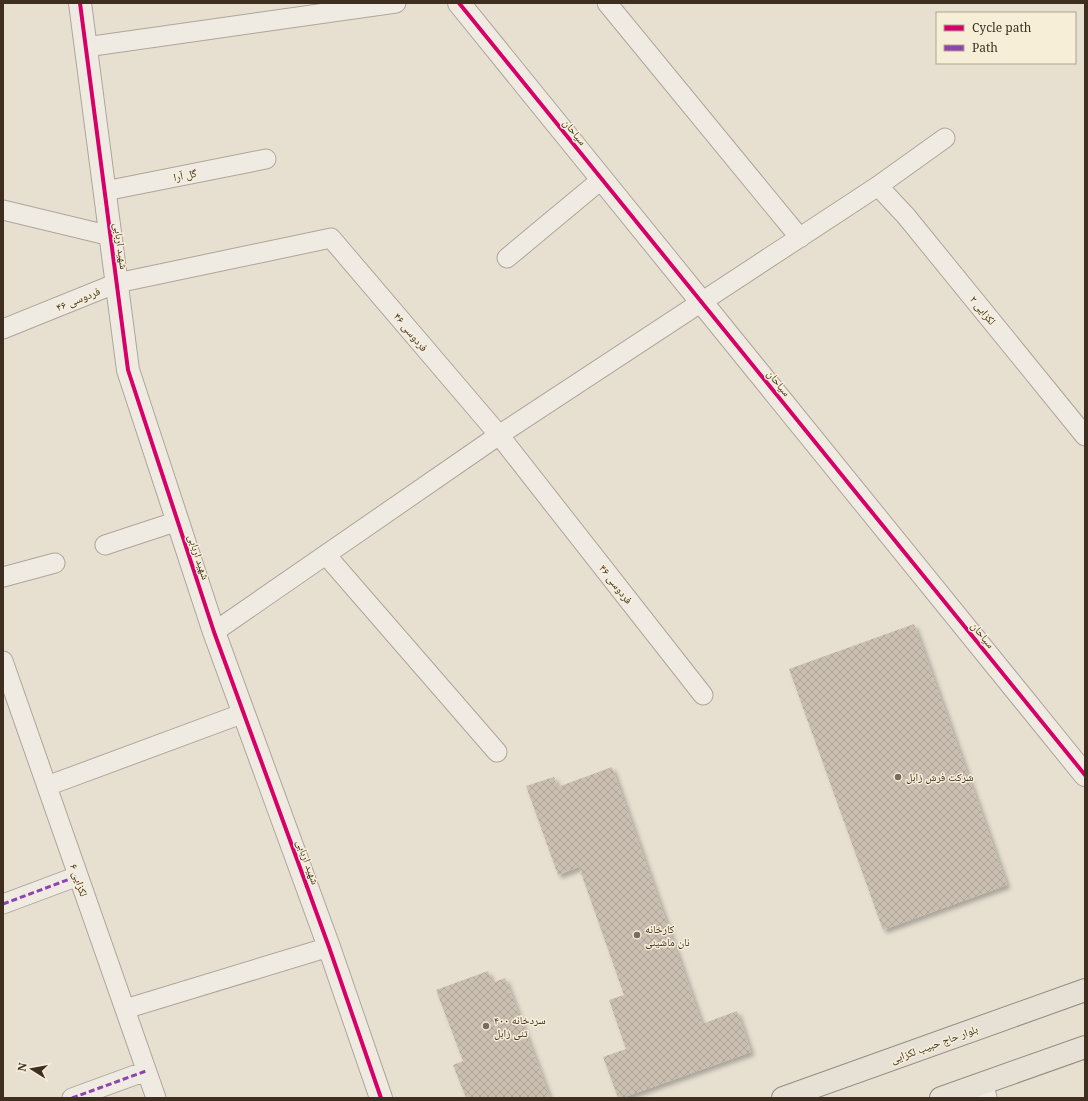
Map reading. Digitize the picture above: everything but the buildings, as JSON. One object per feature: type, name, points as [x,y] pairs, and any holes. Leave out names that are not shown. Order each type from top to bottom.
[{"type":"main road","name":"بلوار حاج حبیب لکزايی","points":[[782,1098],[1085,990]]},
{"type":"main road","points":[[941,1098],[985,1090],[1085,1047]]},
{"type":"street","name":"شهید اربابی","points":[[80,3],[128,370],[214,632],[329,947],[381,1098]]},
{"type":"street","points":[[86,48],[396,3]]},
{"type":"street","name":"سیاحان","points":[[459,3],[1085,775]]},
{"type":"street","points":[[607,3],[800,238]]},
{"type":"street","points":[[214,632],[500,435],[878,186],[945,138]]},
{"type":"street","name":"گل آرا","points":[[105,191],[266,159]]},
{"type":"street","points":[[507,258],[602,179]]},
{"type":"street","name":"لکزایی ۲","points":[[878,186],[906,216],[1085,436]]},
{"type":"street","points":[[3,210],[111,236]]},
{"type":"street","name":"فردوسی ۴۶","points":[[3,329],[117,283],[331,238],[500,435],[703,695]]},
{"type":"street","points":[[105,545],[178,521]]},
{"type":"street","points":[[326,555],[497,752]]},
{"type":"street","points":[[3,577],[55,563]]},
{"type":"street","name":"لکزایی ۶","points":[[3,661],[6,682],[47,786],[156,1098]]},
{"type":"street","points":[[47,786],[244,714]]},
{"type":"street","points":[[3,904],[78,876]]},
{"type":"street","points":[[125,1009],[329,947]]},
{"type":"street","points":[[72,1098],[146,1071]]},
{"type":"marked path","points":[[3,904],[78,876]]},
{"type":"marked path","points":[[72,1098],[146,1071]]},
{"type":"cycle path","points":[[80,3],[128,370],[214,632],[329,947],[381,1098]]},
{"type":"cycle path","points":[[459,3],[1085,775]]},
{"type":"place","name":"شرکت فرش زابل","points":[[898,777]]},
{"type":"place","name":"کارخانه نان ماشینی","points":[[637,935]]},
{"type":"place","name":"سردخانه ۴۰۰ تنی زابل","points":[[486,1026]]}]
